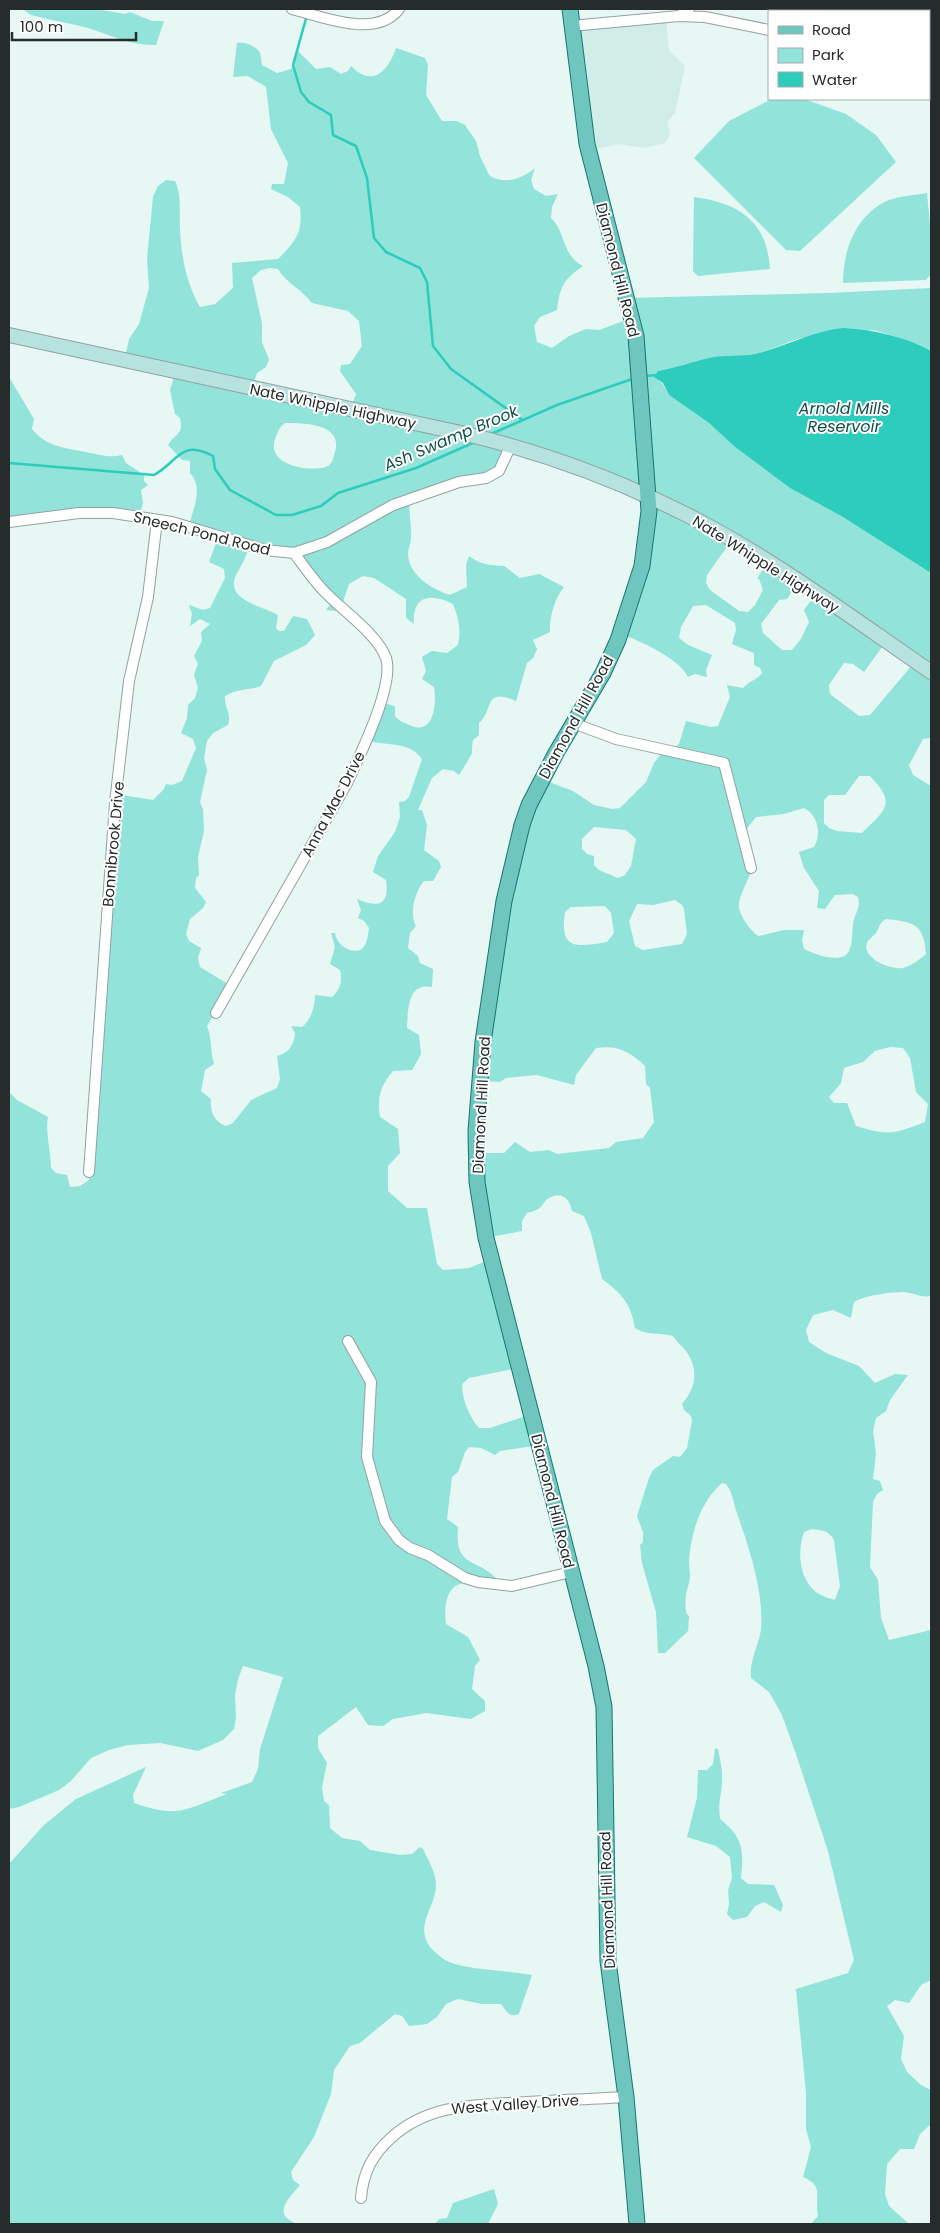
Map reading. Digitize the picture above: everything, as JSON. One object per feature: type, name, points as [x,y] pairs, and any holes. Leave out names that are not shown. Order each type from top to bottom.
[{"type":"main road","name":"Diamond Hill Road","points":[[567,9],[587,144],[633,320],[640,370],[649,497],[648,533],[642,566],[632,603],[603,673],[574,723],[530,806],[522,825],[504,901],[483,1042],[475,1151],[477,1182],[486,1238],[596,1666],[604,1707],[608,1953],[626,2097],[637,2224]]},
{"type":"main road","name":"Nate Whipple Highway","points":[[9,335],[470,435],[511,445],[566,463],[649,497],[711,527],[774,565],[931,672]]},
{"type":"street","points":[[292,9],[356,24],[375,24],[394,16],[399,9]]},
{"type":"street","points":[[679,16],[689,9]]},
{"type":"street","points":[[571,26],[679,16],[705,17],[768,30]]},
{"type":"street","name":"Sneech Pond Road","points":[[9,522],[96,512],[157,520],[265,550],[294,553],[328,542],[379,511],[393,505],[459,482],[486,478],[499,471],[511,445]]},
{"type":"street","name":"Bonnibrook Drive","points":[[88,1172],[115,803],[129,681],[148,597],[157,520]]},
{"type":"street","name":"Anna Mac Drive","points":[[216,1013],[347,783],[363,748],[387,684],[388,667],[380,647],[322,589],[294,553]]},
{"type":"street","points":[[574,723],[616,740],[724,763],[750,868]]},
{"type":"street","points":[[348,1341],[371,1382],[367,1457],[385,1521],[399,1540],[465,1578],[478,1582],[512,1586],[571,1572]]},
{"type":"street","name":"West Valley Drive","points":[[361,2198],[362,2180],[380,2148],[407,2124],[437,2111],[464,2105],[626,2097]]},
{"type":"shaded area","points":[[666,18],[669,50],[685,66],[675,113],[667,122],[670,134],[665,143],[644,148],[621,144],[589,150],[574,24]]},
{"type":"green space","points":[[23,9],[96,9],[125,14],[130,12],[152,21],[164,21],[156,45],[147,45],[130,42],[88,28],[31,15]]},
{"type":"green space","points":[[237,43],[250,44],[260,52],[262,65],[277,73],[291,69],[298,51],[316,69],[330,67],[341,74],[348,71],[351,66],[366,76],[379,74],[384,70],[389,64],[396,48],[425,58],[428,65],[426,95],[442,121],[457,121],[465,125],[476,141],[480,156],[489,175],[501,180],[514,179],[520,178],[535,168],[531,180],[534,189],[546,196],[558,194],[552,207],[551,218],[556,223],[571,256],[583,266],[571,275],[564,284],[557,310],[540,317],[534,326],[537,342],[552,348],[569,336],[586,329],[599,330],[629,319],[628,298],[829,293],[931,288],[931,351],[874,330],[797,339],[763,352],[739,357],[729,356],[658,371],[659,381],[669,395],[709,423],[735,447],[790,488],[847,519],[931,573],[931,738],[923,739],[909,765],[913,775],[931,786],[931,1296],[904,1292],[865,1297],[854,1302],[851,1318],[833,1310],[813,1315],[806,1330],[809,1342],[826,1353],[859,1366],[875,1383],[895,1374],[908,1375],[890,1400],[886,1411],[876,1418],[873,1431],[876,1454],[873,1479],[880,1481],[883,1490],[877,1494],[873,1502],[870,1567],[878,1580],[881,1618],[889,1640],[931,1630],[931,1980],[921,1985],[909,2003],[895,2000],[887,2006],[904,2036],[901,2059],[907,2072],[921,2085],[931,2090],[931,2124],[920,2134],[914,2149],[900,2149],[887,2164],[885,2194],[889,2206],[909,2224],[811,2224],[818,2216],[817,2193],[814,2184],[803,2177],[811,2147],[806,2129],[806,2093],[796,1989],[848,1973],[854,1960],[828,1851],[782,1715],[769,1692],[751,1678],[751,1665],[761,1629],[760,1600],[751,1555],[732,1494],[726,1484],[722,1483],[708,1499],[698,1518],[692,1539],[689,1560],[690,1577],[686,1598],[686,1613],[689,1616],[688,1631],[665,1653],[658,1653],[656,1612],[642,1563],[640,1545],[643,1542],[643,1532],[637,1516],[653,1470],[673,1456],[680,1457],[687,1448],[692,1421],[691,1416],[684,1410],[682,1404],[693,1386],[694,1367],[686,1352],[673,1336],[644,1332],[635,1328],[631,1312],[624,1299],[602,1279],[591,1233],[584,1216],[572,1211],[569,1202],[563,1196],[551,1197],[539,1208],[527,1213],[522,1221],[522,1231],[485,1238],[478,1153],[504,1153],[515,1142],[530,1152],[549,1150],[557,1154],[609,1148],[616,1142],[643,1138],[654,1122],[650,1088],[646,1084],[645,1066],[634,1056],[617,1048],[596,1048],[576,1075],[574,1085],[537,1075],[506,1078],[500,1082],[483,1081],[504,900],[544,780],[573,791],[594,805],[612,809],[620,808],[646,782],[654,763],[663,751],[670,751],[679,744],[686,721],[711,727],[718,726],[730,697],[727,685],[743,688],[762,673],[760,668],[754,665],[754,653],[732,644],[736,630],[735,623],[706,605],[693,606],[681,627],[679,638],[688,645],[712,655],[706,670],[707,677],[695,674],[688,677],[684,670],[669,658],[624,635],[650,499],[511,447],[497,471],[410,499],[411,540],[408,552],[409,562],[417,575],[436,589],[450,595],[467,587],[466,565],[469,556],[485,564],[504,566],[520,578],[539,574],[564,587],[553,608],[550,632],[533,640],[537,649],[533,658],[527,663],[516,701],[499,696],[491,701],[484,717],[479,723],[479,735],[473,740],[472,753],[459,775],[454,771],[443,769],[432,778],[418,810],[422,810],[427,825],[424,850],[439,861],[441,867],[433,881],[424,881],[418,891],[413,909],[416,926],[410,933],[408,948],[418,956],[420,963],[433,969],[432,987],[418,989],[410,999],[407,1028],[419,1035],[421,1054],[412,1070],[393,1071],[382,1087],[379,1104],[380,1117],[398,1129],[400,1153],[388,1166],[388,1191],[407,1208],[427,1208],[437,1264],[443,1270],[469,1268],[489,1260],[517,1368],[469,1378],[462,1384],[463,1396],[469,1413],[479,1428],[490,1428],[529,1415],[534,1446],[500,1451],[495,1455],[481,1448],[469,1447],[465,1452],[458,1472],[452,1477],[447,1519],[458,1527],[460,1550],[464,1557],[491,1574],[499,1582],[492,1583],[486,1589],[469,1583],[454,1587],[450,1592],[445,1611],[446,1624],[468,1637],[480,1660],[475,1666],[472,1689],[485,1701],[485,1711],[471,1719],[426,1713],[393,1719],[383,1726],[368,1725],[356,1707],[318,1736],[318,1748],[327,1763],[322,1787],[324,1801],[329,1805],[330,1828],[342,1838],[360,1841],[370,1850],[400,1855],[412,1854],[420,1847],[423,1849],[436,1880],[435,1893],[424,1931],[430,1947],[438,1955],[455,1964],[532,1975],[519,2014],[510,2015],[501,2004],[482,2004],[458,1999],[446,2004],[437,2017],[427,2024],[409,2026],[402,2016],[395,2014],[360,2043],[350,2046],[334,2070],[331,2094],[314,2137],[291,2172],[293,2180],[300,2185],[287,2201],[284,2211],[285,2216],[298,2224],[9,2224],[9,1864],[44,1825],[76,1799],[146,1767],[133,1795],[134,1803],[162,1810],[173,1811],[191,1808],[227,1794],[221,1793],[252,1782],[258,1769],[260,1749],[283,1677],[243,1666],[235,1695],[236,1718],[234,1729],[223,1740],[198,1751],[160,1743],[128,1745],[109,1750],[91,1758],[71,1781],[59,1790],[19,1807],[9,1809],[9,1092],[17,1100],[48,1117],[47,1129],[51,1168],[56,1173],[67,1175],[70,1187],[80,1186],[89,1180],[116,794],[153,800],[164,789],[166,784],[172,785],[182,781],[196,748],[193,739],[181,733],[187,718],[188,705],[195,698],[198,688],[194,675],[198,664],[194,656],[202,641],[201,632],[210,624],[200,619],[190,626],[192,614],[189,605],[203,610],[210,608],[225,578],[224,569],[209,562],[218,538],[188,528],[195,507],[196,485],[190,473],[190,461],[182,460],[168,445],[181,428],[180,418],[175,414],[170,390],[175,374],[124,362],[129,339],[139,324],[149,288],[147,259],[153,197],[158,186],[166,180],[175,181],[179,198],[183,259],[191,288],[200,307],[215,304],[233,288],[232,263],[278,259],[294,241],[300,224],[300,207],[288,197],[271,189],[272,184],[284,184],[288,163],[271,129],[266,87],[248,76],[233,77]],"holes":[[[278,269],[312,303],[348,311],[359,321],[362,346],[350,364],[341,365],[340,371],[356,394],[350,410],[252,388],[257,373],[266,367],[269,360],[262,342],[262,323],[252,278],[261,270]],[[285,423],[303,424],[322,427],[329,431],[334,437],[336,445],[330,464],[326,467],[309,468],[290,465],[282,461],[274,448],[275,439],[280,428]],[[731,541],[767,562],[757,579],[759,579],[763,590],[755,605],[748,612],[739,611],[710,590],[706,583],[707,575]],[[249,548],[295,557],[331,604],[326,610],[340,611],[349,584],[363,576],[374,578],[406,599],[406,618],[414,624],[414,614],[420,602],[424,599],[437,598],[453,604],[458,620],[459,634],[458,645],[447,653],[432,651],[422,657],[426,671],[422,679],[434,687],[435,694],[432,716],[425,726],[419,728],[399,720],[395,716],[395,706],[379,702],[369,741],[411,749],[422,759],[409,797],[405,801],[399,802],[400,817],[395,832],[378,856],[373,872],[386,880],[387,889],[384,900],[376,904],[357,899],[361,910],[358,918],[364,921],[369,928],[366,943],[362,949],[348,950],[340,943],[335,933],[331,933],[335,947],[330,964],[340,970],[341,982],[339,988],[332,997],[315,995],[313,1009],[308,1021],[302,1027],[291,1026],[295,1033],[292,1045],[288,1051],[277,1056],[280,1079],[277,1088],[251,1100],[233,1123],[226,1126],[218,1122],[212,1112],[211,1099],[201,1091],[205,1070],[214,1064],[207,1026],[231,986],[200,967],[198,958],[201,948],[189,941],[186,934],[190,919],[203,908],[206,902],[195,888],[196,878],[199,875],[198,857],[204,831],[203,809],[200,802],[207,770],[204,758],[207,741],[213,733],[228,725],[229,717],[225,696],[261,686],[274,661],[306,645],[315,635],[307,619],[293,616],[284,631],[279,631],[276,628],[278,615],[254,605],[239,596],[235,590],[234,582]],[[797,584],[814,596],[804,610],[809,622],[801,639],[792,650],[782,650],[763,633],[761,624],[779,600],[787,599]],[[885,643],[913,664],[870,715],[859,716],[830,694],[829,685],[844,663],[853,664],[864,672]],[[859,776],[870,776],[884,793],[886,800],[882,812],[862,833],[837,831],[829,828],[824,823],[824,800],[829,795],[845,795]],[[804,808],[813,815],[818,831],[816,842],[814,847],[799,852],[804,868],[819,891],[817,908],[825,909],[835,895],[853,894],[858,897],[859,904],[853,923],[851,945],[845,955],[834,958],[804,949],[802,941],[804,930],[784,930],[759,936],[752,931],[739,908],[740,897],[750,874],[738,840],[756,817],[784,814]],[[594,827],[626,830],[636,839],[631,866],[625,875],[618,878],[599,870],[594,865],[594,856],[587,854],[582,849],[582,839]],[[675,900],[684,909],[687,934],[682,944],[643,950],[635,946],[629,921],[637,904],[653,905]],[[605,906],[611,913],[614,933],[607,942],[587,945],[572,944],[565,934],[565,912],[571,907]],[[886,919],[903,921],[915,926],[923,936],[926,954],[903,968],[891,967],[878,962],[868,954],[866,948],[880,924]],[[890,1047],[903,1048],[910,1058],[916,1092],[928,1104],[925,1122],[891,1132],[876,1131],[856,1126],[847,1103],[834,1103],[829,1097],[841,1083],[844,1068],[863,1062],[875,1051]],[[812,1529],[825,1531],[834,1540],[840,1586],[835,1600],[820,1595],[806,1580],[801,1564],[804,1532]]]},
{"type":"green space","points":[[770,100],[807,100],[846,114],[876,135],[896,162],[800,251],[786,250],[694,158],[729,121]]},
{"type":"green space","points":[[927,193],[931,235],[931,274],[926,280],[843,283],[849,246],[854,234],[868,214],[889,200]]},
{"type":"green space","points":[[694,197],[724,204],[748,217],[763,238],[768,252],[770,269],[698,276],[693,271]]},
{"type":"green space","points":[[9,377],[34,419],[32,429],[44,440],[58,446],[102,455],[122,455],[126,463],[144,475],[144,481],[148,485],[141,490],[143,503],[138,519],[115,515],[9,523]]},
{"type":"green space","points":[[715,1748],[718,1749],[722,1774],[719,1804],[720,1819],[738,1838],[742,1852],[741,1878],[748,1884],[774,1885],[783,1905],[781,1912],[764,1902],[755,1906],[747,1917],[733,1920],[727,1914],[729,1904],[728,1890],[732,1878],[730,1857],[716,1846],[687,1837],[697,1798],[698,1770],[707,1770],[713,1764]]},
{"type":"green space","points":[[494,2189],[498,2204],[488,2224],[435,2224],[439,2219],[447,2218],[453,2203]]},
{"type":"water","name":"Arnold Mills Reservoir","points":[[843,328],[889,335],[910,341],[931,351],[931,573],[843,517],[790,488],[735,447],[709,423],[669,395],[663,383],[654,377],[658,371],[709,358],[756,354],[812,335]]},
{"type":"waterway","points":[[307,15],[293,65],[301,92],[309,102],[331,115],[333,135],[356,146],[367,178],[374,238],[386,252],[420,268],[427,282],[433,346],[451,369],[521,419]]},
{"type":"waterway","name":"Ash Swamp Brook","points":[[645,376],[657,375]]},
{"type":"waterway","name":"Ash Swamp Brook","points":[[489,435],[557,405],[635,378]]},
{"type":"waterway","name":"Ash Swamp Brook","points":[[9,463],[154,475],[180,454],[193,450],[202,451],[213,456],[215,469],[230,490],[276,515],[292,515],[321,506],[338,493],[416,468],[475,442]]}]
